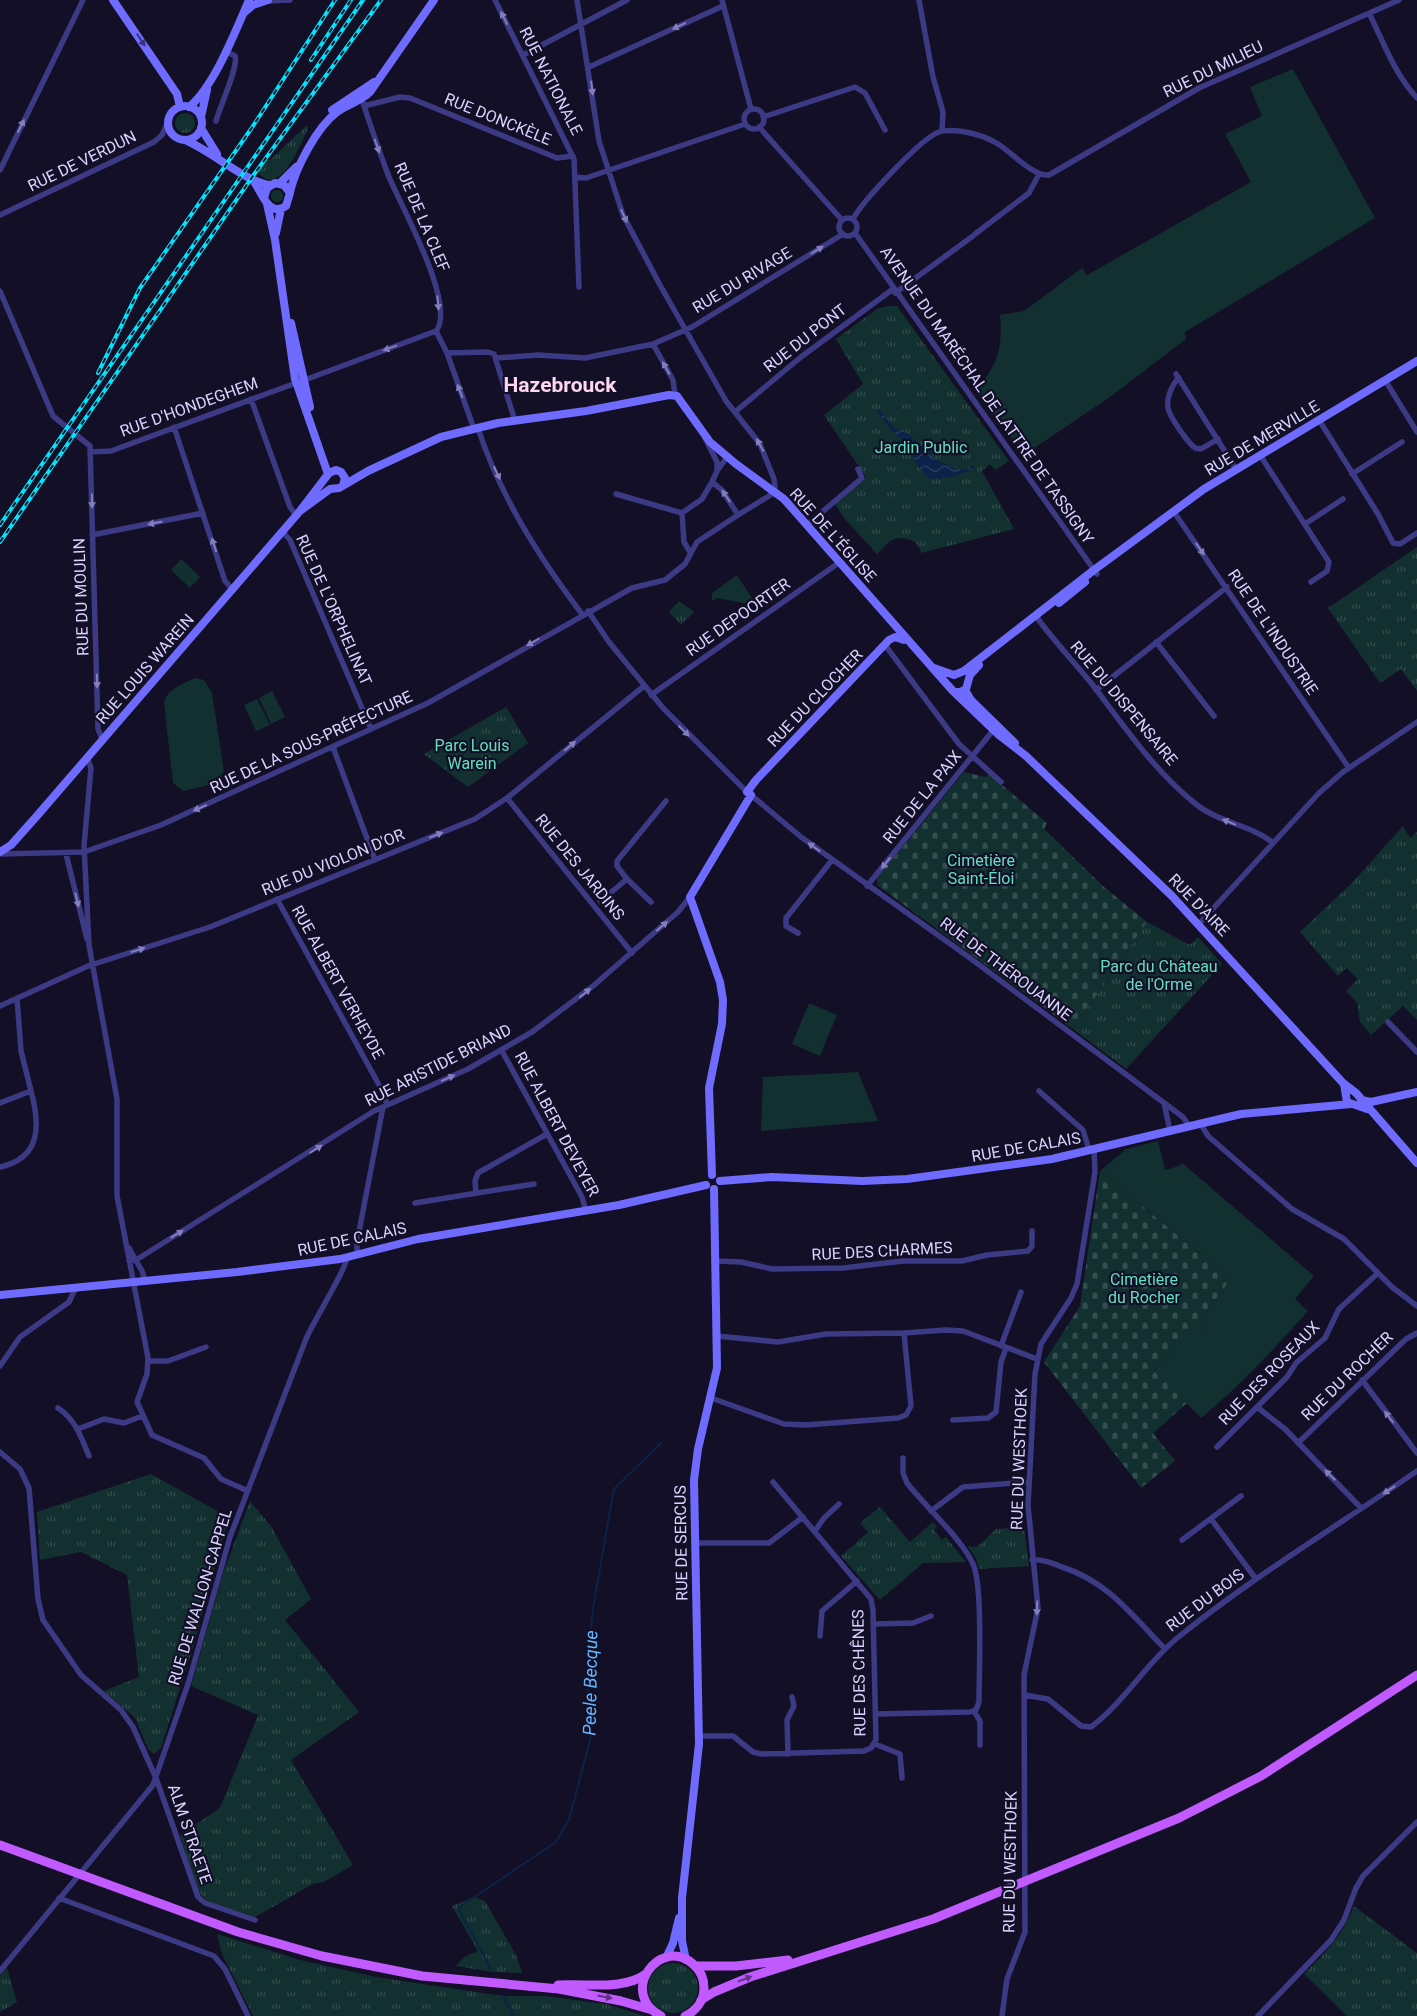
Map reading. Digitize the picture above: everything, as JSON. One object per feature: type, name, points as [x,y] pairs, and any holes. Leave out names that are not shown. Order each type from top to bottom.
[{"type":"main road","points":[[701,2000],[742,1980],[913,1926],[1147,1833],[1214,1802],[1283,1762],[1417,1675]]},
{"type":"main road","points":[[0,1845],[243,1933],[322,1956],[438,1978],[540,1986],[618,1984],[634,1980],[646,1974],[654,1964],[666,1958],[675,1957],[686,1960],[695,1966],[704,1982],[701,2000],[695,2010],[685,2016]]},
{"type":"main road","points":[[695,1966],[743,1966],[823,1954]]},
{"type":"main road","points":[[646,1974],[643,1994],[652,2010]]},
{"type":"main road","points":[[540,1986],[621,2001],[652,2010],[661,2016]]},
{"type":"street","points":[[0,170],[83,0]]},
{"type":"street","points":[[113,0],[177,94],[180,107]]},
{"type":"street","points":[[189,107],[199,98],[211,79],[249,0]]},
{"type":"street","points":[[242,16],[250,7],[262,1],[290,0]]},
{"type":"street","points":[[275,240],[281,209],[289,202],[290,192],[322,127],[339,111],[370,92],[434,0]]},
{"type":"street","name":"RUE NATIONALE","points":[[495,0],[573,156],[579,287]]},
{"type":"street","points":[[577,0],[589,67],[598,136],[629,228],[726,401],[760,444],[774,479],[774,491]]},
{"type":"street","points":[[523,54],[627,0]]},
{"type":"street","points":[[918,0],[934,81],[943,112],[942,131]]},
{"type":"street","name":"RUE DU MILIEU","points":[[1039,174],[1047,175],[1199,88],[1398,0]]},
{"type":"street","points":[[589,67],[722,3],[751,109]]},
{"type":"street","points":[[1369,13],[1395,69],[1417,98]]},
{"type":"street","points":[[216,121],[236,63],[235,56],[225,51]]},
{"type":"street","points":[[211,79],[203,102],[201,128],[220,157]]},
{"type":"street","points":[[759,127],[764,117],[856,87],[865,93],[885,130]]},
{"type":"street","name":"RUE DONCKÈLE","points":[[361,99],[403,97],[414,99],[557,158],[573,156]]},
{"type":"street","points":[[201,117],[197,111],[189,107],[180,107],[172,113],[168,122],[174,136],[220,157],[254,180],[270,185],[280,183],[295,169],[322,119],[336,106],[361,99]]},
{"type":"street","name":"RUE DE LA CLEF","points":[[361,99],[390,178],[408,220],[425,251],[433,274],[440,325],[436,331]]},
{"type":"street","points":[[751,109],[760,111],[764,117]]},
{"type":"street","points":[[745,124],[745,115],[751,109]]},
{"type":"street","name":"RUE DE VERDUN","points":[[0,215],[149,144],[160,137],[168,122]]},
{"type":"street","points":[[575,177],[586,178],[745,124]]},
{"type":"street","points":[[745,124],[751,128],[759,127]]},
{"type":"street","points":[[759,127],[842,220]]},
{"type":"street","points":[[185,140],[194,137],[201,128]]},
{"type":"street","points":[[853,219],[866,202],[922,143],[942,131],[969,134],[992,140],[1039,174]]},
{"type":"street","name":"RUE DU PONT","points":[[735,412],[761,390],[894,291],[974,235],[1031,191],[1039,174]]},
{"type":"street","points":[[254,180],[266,201],[273,208],[281,209]]},
{"type":"street","points":[[280,183],[290,192]]},
{"type":"street","points":[[270,185],[265,191],[266,201],[275,240],[299,382],[327,476],[327,483],[332,488],[338,488],[368,471],[437,438],[516,421],[675,395],[673,380],[653,344]]},
{"type":"street","points":[[853,219],[857,226],[855,233],[850,236],[843,234],[839,227],[842,220],[853,219]]},
{"type":"street","name":"AVENUE DU MARÉCHAL DE LATTRE DE TASSIGNY","points":[[855,233],[894,291],[1095,572]]},
{"type":"street","name":"RUE DU RIVAGE","points":[[447,353],[490,352],[496,358],[538,355],[585,358],[653,344],[686,330],[843,234]]},
{"type":"street","points":[[0,291],[52,414],[59,422],[87,442],[90,452]]},
{"type":"street","points":[[436,331],[447,353],[476,429],[527,535],[547,567],[582,614]]},
{"type":"street","name":"RUE D'HONDEGHEM","points":[[90,452],[111,451],[436,331]]},
{"type":"street","points":[[496,358],[516,421]]},
{"type":"street","name":"RUE DE MERVILLE","points":[[965,690],[975,668],[1095,572],[1174,512],[1236,469],[1417,362]]},
{"type":"street","points":[[1218,439],[1201,449],[1195,448],[1169,412],[1168,401],[1177,376],[1218,439],[1236,469]]},
{"type":"street","points":[[1385,380],[1417,432]]},
{"type":"street","points":[[299,382],[327,455],[345,480],[343,485]]},
{"type":"street","name":"RUE DE L'ÉGLISE","points":[[675,395],[681,400],[703,434],[717,462],[716,471]]},
{"type":"street","points":[[251,399],[290,507],[298,513]]},
{"type":"street","points":[[1319,420],[1378,514],[1394,544],[1400,544],[1417,533]]},
{"type":"street","points":[[174,427],[226,581],[232,589]]},
{"type":"street","name":"RUE DE L'ÉGLISE","points":[[703,434],[727,457],[774,491],[808,524],[908,642]]},
{"type":"street","points":[[1352,474],[1402,442]]},
{"type":"street","name":"RUE DU MOULIN","points":[[90,452],[99,732],[102,739]]},
{"type":"street","points":[[1260,455],[1328,559],[1329,568],[1311,582]]},
{"type":"street","points":[[682,513],[702,498],[712,482],[716,471],[727,457]]},
{"type":"street","points":[[808,524],[862,478],[858,469]]},
{"type":"street","points":[[327,476],[340,472],[368,471]]},
{"type":"street","name":"RUE LOUIS WAREIN","points":[[0,853],[11,845],[298,513],[327,476]]},
{"type":"street","points":[[712,482],[720,487],[738,514]]},
{"type":"street","name":"RUE LOUIS WAREIN","points":[[298,513],[332,488]]},
{"type":"street","name":"RUE DE LA SOUS-PRÉFECTURE","points":[[0,853],[66,854],[84,852],[161,825],[334,747],[439,696],[582,614],[635,586],[665,580],[683,566],[690,552],[700,539],[774,491]]},
{"type":"street","points":[[616,494],[682,513]]},
{"type":"street","points":[[1305,524],[1343,498]]},
{"type":"street","name":"RUE DE L'INDUSTRIE","points":[[1174,512],[1349,768]]},
{"type":"street","points":[[92,535],[203,513]]},
{"type":"street","points":[[682,513],[685,545],[690,552]]},
{"type":"street","name":"RUE DE L'ORPHELINAT","points":[[282,531],[290,540],[371,729]]},
{"type":"street","name":"RUE DEPOORTER","points":[[651,695],[840,562]]},
{"type":"street","name":"RUE DE MERVILLE","points":[[957,674],[1095,572]]},
{"type":"street","points":[[1096,690],[1227,587]]},
{"type":"street","name":"RUE DE THÉROUANNE","points":[[588,611],[651,695],[675,722],[749,793],[832,860],[956,948],[1183,1117],[1189,1126]]},
{"type":"street","name":"RUE DU DISPENSAIRE","points":[[1038,619],[1140,748],[1193,801],[1212,815],[1257,833],[1272,842]]},
{"type":"street","name":"RUE DU CLOCHER","points":[[749,793],[885,645],[895,637],[908,642]]},
{"type":"street","name":"RUE D'AIRE","points":[[908,642],[952,689],[1026,756],[1199,924],[1343,1082],[1358,1101],[1417,1163]]},
{"type":"street","points":[[1156,642],[1214,716]]},
{"type":"street","points":[[885,645],[951,734],[971,757],[1001,782]]},
{"type":"street","name":"RUE D'AIRE","points":[[932,667],[957,674]]},
{"type":"street","points":[[965,690],[952,689],[949,680],[957,674],[968,681]]},
{"type":"street","name":"RUE DU VIOLON D'OR","points":[[0,1006],[91,965],[210,927],[475,819],[507,798],[644,686]]},
{"type":"street","name":"RUE D'AIRE","points":[[965,690],[996,728]]},
{"type":"street","points":[[1199,924],[1314,797],[1349,768],[1417,722]]},
{"type":"street","name":"RUE DE LA PAIX","points":[[868,886],[996,728]]},
{"type":"street","points":[[334,747],[375,860]]},
{"type":"street","points":[[87,757],[91,768],[84,852],[91,965],[117,1099],[117,1191],[128,1246],[144,1280]]},
{"type":"street","name":"RUE ARISTIDE BRIAND","points":[[133,1260],[385,1106],[444,1080],[502,1051],[570,1005],[678,912],[690,897],[749,793]]},
{"type":"street","name":"RUE DES JARDINS","points":[[507,798],[596,904],[632,953]]},
{"type":"street","points":[[652,902],[627,879],[617,866],[617,861],[666,801]]},
{"type":"street","name":"RUE DE LA SOUS-PRÉFECTURE","points":[[11,845],[18,851],[29,854]]},
{"type":"street","points":[[66,854],[89,945]]},
{"type":"street","points":[[798,933],[786,926],[785,920],[832,860]]},
{"type":"street","points":[[609,894],[627,879]]},
{"type":"street","points":[[690,897],[720,982],[723,1000],[723,1018],[712,1068],[709,1096],[712,1175]]},
{"type":"street","name":"RUE ALBERT VERHEYDE","points":[[277,899],[384,1094],[385,1106]]},
{"type":"street","points":[[0,1167],[20,1158],[33,1142],[38,1118],[21,1051],[17,998]]},
{"type":"street","points":[[1388,1022],[1417,1052]]},
{"type":"street","name":"RUE ALBERT DEVEYER","points":[[502,1051],[582,1197],[586,1211]]},
{"type":"street","points":[[0,1103],[31,1091]]},
{"type":"street","points":[[1039,1091],[1083,1130],[1092,1150]]},
{"type":"street","points":[[1358,1101],[1417,1092]]},
{"type":"street","name":"RUE DE CALAIS","points":[[720,1181],[779,1177],[856,1181],[901,1180],[1036,1161],[1092,1150],[1241,1114],[1358,1101]]},
{"type":"street","points":[[1162,1102],[1166,1110],[1170,1131]]},
{"type":"street","points":[[357,1255],[357,1237],[385,1106]]},
{"type":"street","points":[[1200,1123],[1208,1136],[1292,1209],[1339,1236],[1396,1290],[1417,1306]]},
{"type":"street","points":[[476,1193],[475,1181],[478,1173],[548,1134]]},
{"type":"street","name":"RUE DU WESTHOEK","points":[[1002,2016],[1007,1979],[1024,1936],[1026,1882],[1025,1664],[1038,1608],[1032,1560],[1029,1482],[1038,1359],[1045,1336],[1071,1298],[1076,1284],[1095,1172],[1092,1150]]},
{"type":"street","points":[[712,1175],[717,1176],[720,1181],[719,1186],[714,1189],[706,1185],[707,1178],[712,1175]]},
{"type":"street","points":[[415,1203],[534,1184]]},
{"type":"street","name":"RUE DE CALAIS","points":[[0,1294],[245,1271],[347,1257],[418,1240],[586,1211],[706,1185]]},
{"type":"street","name":"RUE DE SERCUS","points":[[666,1958],[673,1944],[682,1898],[698,1736],[695,1464],[716,1374],[714,1189]]},
{"type":"street","name":"RUE DES CHARMES","points":[[715,1261],[741,1262],[780,1270],[843,1268],[909,1261],[962,1261],[990,1255],[1028,1251],[1032,1246],[1032,1231]]},
{"type":"street","name":"RUE DE WALLON-CAPPEL","points":[[0,1971],[149,1791],[156,1778],[189,1681],[225,1552],[309,1333],[346,1266],[347,1257]]},
{"type":"street","points":[[133,1260],[133,1281],[148,1361],[138,1399],[142,1416],[152,1435],[204,1458],[221,1478],[248,1491]]},
{"type":"street","name":"RUE DES ROSEAUX","points":[[1217,1447],[1287,1377],[1296,1363],[1327,1336],[1339,1309],[1378,1273]]},
{"type":"street","points":[[0,1366],[20,1337],[70,1302],[76,1287]]},
{"type":"street","points":[[952,1420],[988,1418],[996,1412],[1003,1347],[1021,1292]]},
{"type":"street","points":[[716,1336],[778,1342],[826,1334],[954,1330],[971,1334],[1038,1359]]},
{"type":"street","points":[[711,1398],[769,1420],[790,1424],[901,1418],[908,1412],[911,1403],[904,1333]]},
{"type":"street","name":"RUE DU ROCHER","points":[[1298,1443],[1406,1339],[1417,1333]]},
{"type":"street","points":[[148,1361],[168,1361],[206,1347]]},
{"type":"street","points":[[1362,1380],[1417,1453]]},
{"type":"street","name":"RUE DU ROCHER","points":[[1257,1407],[1282,1426],[1361,1508]]},
{"type":"street","points":[[58,1408],[70,1417],[89,1456]]},
{"type":"street","points":[[78,1430],[104,1419],[124,1423],[142,1416]]},
{"type":"street","name":"ALM STRAETE","points":[[0,1452],[20,1469],[29,1488],[38,1599],[45,1624],[85,1679],[128,1718],[156,1778],[198,1897],[206,1903],[255,1920]]},
{"type":"street","points":[[903,1458],[906,1480],[969,1557],[975,1571],[978,1587],[979,1699],[974,1711]]},
{"type":"street","name":"RUE DU BOIS","points":[[1024,1695],[1048,1700],[1081,1726],[1090,1727],[1125,1695],[1165,1649],[1256,1579],[1417,1471]]},
{"type":"street","name":"RUE DES CHÊNES","points":[[698,1736],[733,1736],[756,1753],[864,1752],[875,1744],[874,1624],[871,1599],[773,1482]]},
{"type":"street","points":[[931,1511],[963,1486],[1029,1482]]},
{"type":"street","points":[[1182,1540],[1241,1496]]},
{"type":"street","points":[[815,1531],[824,1518],[839,1504]]},
{"type":"street","points":[[695,1543],[769,1543],[803,1517]]},
{"type":"street","points":[[1211,1519],[1256,1579]]},
{"type":"street","points":[[1032,1560],[1045,1561],[1089,1578],[1117,1598],[1165,1649]]},
{"type":"street","points":[[820,1636],[822,1611],[857,1581]]},
{"type":"street","points":[[874,1624],[913,1622],[931,1616]]},
{"type":"street","points":[[788,1754],[787,1720],[794,1706],[792,1696]]},
{"type":"street","points":[[876,1714],[974,1711]]},
{"type":"street","points":[[974,1711],[980,1721],[980,1745]]},
{"type":"street","points":[[875,1744],[900,1754],[902,1778]]},
{"type":"street","points":[[1258,2016],[1332,1940],[1344,1920],[1356,1888],[1363,1876],[1417,1822]]},
{"type":"street","points":[[59,1898],[214,1956],[222,1965],[248,2016]]},
{"type":"street","name":"RUE DE SERCUS","points":[[682,1898],[682,1945],[686,1960]]},
{"type":"green space","points":[[1293,69],[1375,218],[1185,332],[1186,339],[1110,397],[1024,455],[977,391],[997,356],[1001,327],[1000,315],[1024,311],[1082,268],[1087,275],[1251,182],[1225,134],[1262,116],[1250,87]]},
{"type":"green space","points":[[185,113],[192,116],[195,123],[192,130],[185,133],[178,130],[175,123],[178,116]]},
{"type":"green space","points":[[307,125],[308,129],[294,157],[281,175],[274,179],[266,179],[258,172],[266,160],[270,160]]},
{"type":"green space","points":[[275,190],[279,190],[283,196],[279,202],[275,202],[271,198],[271,194]]},
{"type":"green space","name":"Jardin Public","points":[[897,306],[1009,461],[995,470],[990,464],[982,471],[1014,529],[921,553],[915,542],[901,538],[888,542],[877,554],[844,518],[835,504],[866,477],[824,415],[863,384],[836,339],[877,309]]},
{"type":"green space","points":[[1417,547],[1417,691],[1401,669],[1380,683],[1328,608]]},
{"type":"green space","points":[[181,559],[200,577],[190,588],[171,570]]},
{"type":"green space","points":[[737,575],[753,600],[749,604],[717,598],[712,601],[712,593]]},
{"type":"green space","points":[[679,601],[694,612],[681,625],[669,612]]},
{"type":"green space","points":[[195,678],[204,680],[212,693],[224,772],[213,784],[183,791],[173,783],[164,703],[168,694]]},
{"type":"green space","points":[[272,691],[285,717],[271,724],[259,698]]},
{"type":"green space","points":[[257,699],[270,725],[256,731],[244,705]]},
{"type":"green space","name":"Parc Louis Warein","points":[[506,707],[528,743],[468,787],[424,754]]},
{"type":"green space","name":"Cimetière Saint-Éloi","points":[[964,772],[985,777],[989,774],[1047,823],[1044,829],[1104,887],[1147,922],[1073,1029],[877,885],[877,878]]},
{"type":"green space","points":[[1403,826],[1410,838],[1417,832],[1417,1020],[1403,1006],[1371,1035],[1360,1022],[1357,1003],[1346,991],[1358,979],[1346,968],[1338,976],[1300,932],[1352,883]]},
{"type":"green space","name":"Parc du Château de l'Orme","points":[[1147,922],[1190,945],[1198,937],[1222,964],[1126,1069],[1073,1029]]},
{"type":"green space","points":[[809,1003],[837,1015],[820,1056],[792,1044]]},
{"type":"green space","points":[[858,1072],[878,1121],[761,1131],[763,1077]]},
{"type":"green space","points":[[1158,1141],[1165,1170],[1179,1166],[1182,1163],[1314,1276],[1295,1299],[1308,1311],[1243,1380],[1201,1418],[1154,1371],[1191,1329],[1200,1329],[1203,1323],[1203,1316],[1231,1279],[1100,1171],[1126,1149]]},
{"type":"green space","name":"Cimetière du Rocher","points":[[1100,1171],[1231,1279],[1203,1316],[1203,1323],[1200,1329],[1154,1370],[1187,1403],[1153,1433],[1175,1461],[1141,1488],[1044,1362],[1080,1306]]},
{"type":"green space","points":[[151,1474],[226,1516],[227,1523],[194,1644],[161,1748],[154,1754],[148,1749],[135,1718],[104,1691],[139,1677],[127,1575],[81,1552],[40,1560],[37,1512]]},
{"type":"green space","points":[[250,1501],[271,1526],[311,1599],[285,1620],[359,1712],[291,1760],[353,1865],[324,1882],[313,1884],[255,1917],[208,1902],[197,1890],[180,1835],[220,1808],[258,1715],[191,1686],[223,1573]]},
{"type":"green space","points":[[880,1507],[910,1542],[933,1522],[937,1526],[934,1530],[942,1540],[946,1537],[966,1562],[923,1563],[880,1600],[841,1556],[868,1532],[860,1523]]},
{"type":"green space","points":[[1024,1527],[1029,1566],[979,1569],[976,1558],[967,1546],[977,1547],[996,1529]]},
{"type":"green space","points":[[474,1897],[485,1901],[516,1955],[522,1973],[494,1972],[455,1966],[466,1956],[478,1951],[452,1906]]},
{"type":"green space","points":[[1354,1906],[1417,1953],[1417,2016],[1347,2016],[1304,1974],[1333,1943]]},
{"type":"green space","points":[[217,1934],[300,1960],[376,1977],[503,1996],[544,1996],[606,2004],[645,2016],[253,2016],[222,1954]]},
{"type":"green space","points":[[668,1963],[678,1963],[691,1970],[698,1983],[698,1993],[691,2006],[678,2013],[668,2013],[659,2009],[652,2002],[648,1993],[648,1983],[652,1974],[659,1967]]},
{"type":"green space","points":[[7,1968],[17,2002],[0,2012],[0,1975]]},
{"type":"water","points":[[880,409],[893,427],[908,434],[940,462],[957,469],[964,470],[973,465],[974,468],[952,476],[929,479],[919,468],[905,443],[891,430],[877,411]]},
{"type":"waterway","name":"Peele Becque","points":[[491,1969],[458,1908],[556,1842],[569,1820],[591,1736],[587,1673],[593,1608],[613,1494],[615,1488],[662,1442]]},
{"type":"waterway","name":"Peele Becque","points":[[503,1995],[513,2016]]},
{"type":"tunnel","points":[[598,903],[609,894]]},
{"type":"railway","points":[[98,373],[140,288],[251,129],[335,0]]},
{"type":"railway","points":[[311,60],[351,0]]},
{"type":"railway","points":[[0,525],[363,0]]},
{"type":"railway","points":[[0,542],[255,173],[381,0]]},
{"type":"district","name":"Hazebrouck","points":[[560,385]]}]
